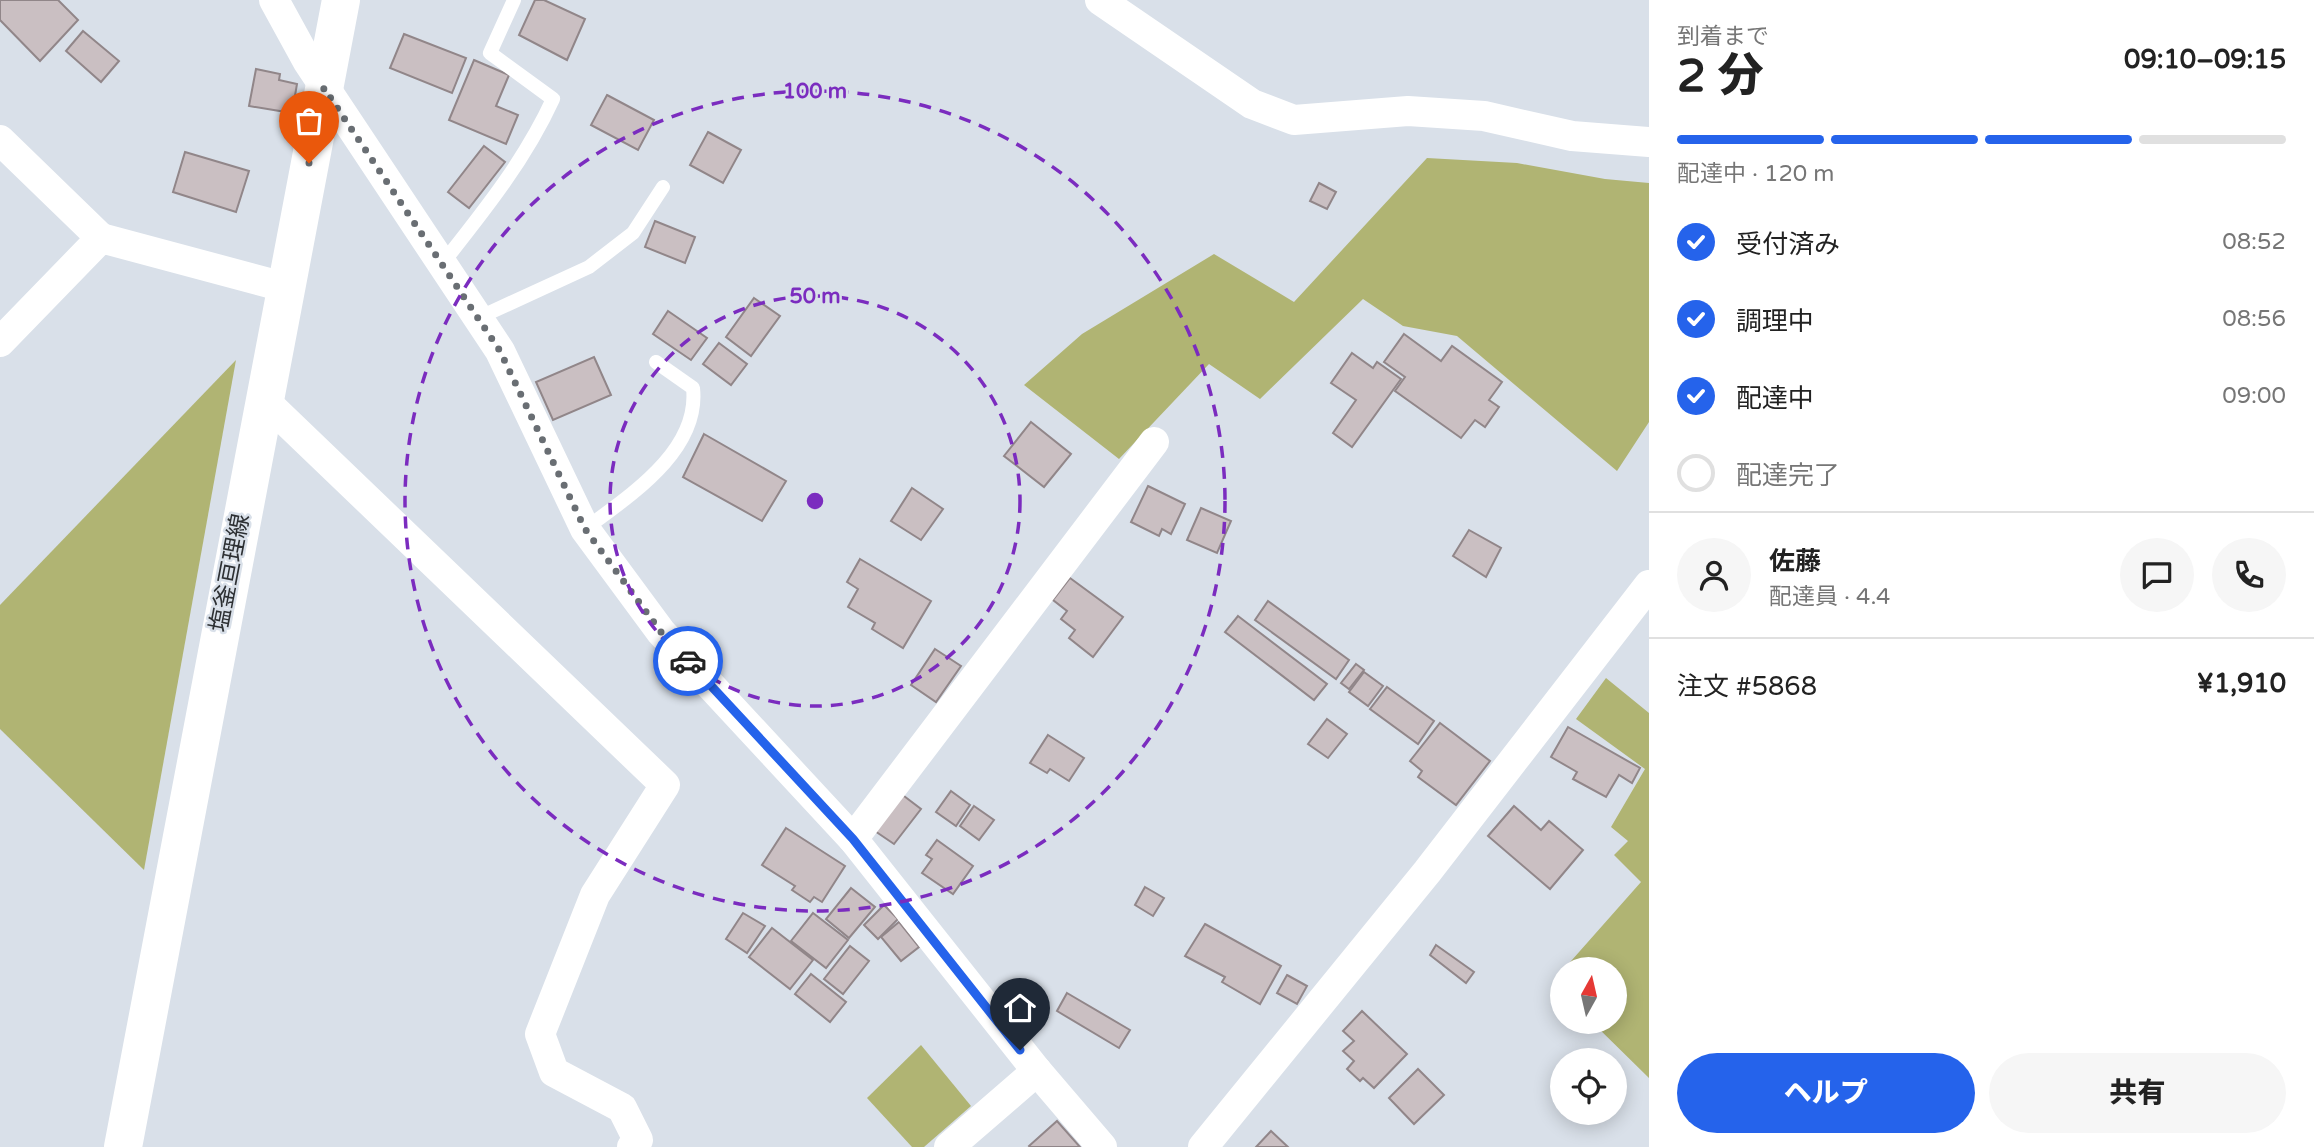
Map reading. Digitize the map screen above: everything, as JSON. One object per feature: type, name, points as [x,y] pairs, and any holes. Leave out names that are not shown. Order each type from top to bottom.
[{"type":"main road","name":"塩釜亘理線","points":[[123,1147],[284,287],[341,0]]},
{"type":"street","points":[[274,0],[324,88],[500,351],[585,529],[661,632],[853,839],[1037,1071],[1102,1147]]},
{"type":"street","points":[[1100,0],[1252,104],[1294,120],[1408,111],[1484,116],[1572,136],[1649,142]]},
{"type":"street","points":[[0,140],[101,238],[284,287]]},
{"type":"street","points":[[0,342],[101,238]]},
{"type":"street","points":[[263,399],[666,785],[595,895],[540,1034],[554,1072],[622,1108],[638,1140],[632,1147]]},
{"type":"street","points":[[853,839],[1154,442]]},
{"type":"street","points":[[1203,1147],[1427,872],[1649,585]]},
{"type":"street","points":[[949,1147],[1037,1071]]},
{"type":"lane","points":[[442,264],[502,187],[537,134],[553,99],[490,53],[514,0]]},
{"type":"lane","points":[[478,318],[589,267],[633,233],[663,187]]},
{"type":"lane","points":[[585,529],[652,479],[681,439],[695,407],[694,388],[656,362]]},
{"type":"green space","points":[[1427,158],[1517,163],[1605,179],[1649,183],[1649,422],[1617,471],[1457,336],[1403,326],[1363,299],[1260,399],[1209,364],[1119,459],[1024,385],[1082,334],[1214,254],[1294,302]]},
{"type":"green space","points":[[236,360],[144,870],[0,729],[0,605]]},
{"type":"green space","points":[[1606,678],[1649,713],[1649,1078],[1627,1056],[1627,1048],[1618,1048],[1604,1034],[1628,1034],[1628,957],[1575,957],[1641,882],[1614,855],[1628,841],[1611,827],[1645,769],[1576,719]]},
{"type":"green space","points":[[921,1045],[971,1106],[924,1147],[912,1147],[867,1098]]},
{"type":"building","points":[[0,0],[58,0],[78,20],[40,61],[0,20]]},
{"type":"building","points":[[535,0],[544,0],[585,19],[567,60],[519,35]]},
{"type":"building","points":[[83,31],[119,61],[101,82],[66,51]]},
{"type":"building","points":[[404,34],[466,58],[452,93],[390,68]]},
{"type":"building","points":[[474,60],[509,75],[496,106],[518,115],[506,144],[449,120]]},
{"type":"building","points":[[256,69],[280,74],[279,80],[297,84],[292,113],[249,106]]},
{"type":"building","points":[[607,95],[654,120],[638,150],[591,125]]},
{"type":"building","points":[[708,132],[741,150],[723,183],[690,165]]},
{"type":"building","points":[[484,146],[505,162],[469,208],[448,192]]},
{"type":"building","points":[[185,152],[249,171],[236,212],[173,192]]},
{"type":"building","points":[[1319,183],[1336,192],[1327,209],[1310,201]]},
{"type":"building","points":[[655,221],[695,237],[685,263],[645,247]]},
{"type":"building","points":[[754,298],[780,316],[751,356],[726,337]]},
{"type":"building","points":[[668,311],[707,338],[691,360],[653,334]]},
{"type":"building","points":[[1404,334],[1441,361],[1452,346],[1502,382],[1489,400],[1499,407],[1485,427],[1475,420],[1461,438],[1395,391],[1405,377],[1384,362]]},
{"type":"building","points":[[719,343],[747,364],[731,385],[703,364]]},
{"type":"building","points":[[1352,353],[1373,368],[1377,362],[1401,379],[1352,447],[1333,433],[1356,400],[1331,383]]},
{"type":"building","points":[[594,357],[611,395],[553,420],[536,382]]},
{"type":"building","points":[[1031,422],[1071,454],[1044,487],[1004,456]]},
{"type":"building","points":[[704,434],[786,481],[762,521],[683,477]]},
{"type":"building","points":[[1148,486],[1185,504],[1171,534],[1162,529],[1159,536],[1131,522]]},
{"type":"building","points":[[912,488],[943,509],[921,540],[891,521]]},
{"type":"building","points":[[1201,508],[1231,521],[1217,553],[1187,540]]},
{"type":"building","points":[[1469,530],[1501,548],[1486,577],[1453,556]]},
{"type":"building","points":[[860,559],[931,601],[903,648],[872,629],[875,623],[848,607],[858,589],[847,582]]},
{"type":"building","points":[[1070,578],[1123,617],[1093,657],[1069,638],[1075,630],[1061,619],[1067,611],[1053,600]]},
{"type":"building","points":[[1268,601],[1349,660],[1336,679],[1255,620]]},
{"type":"building","points":[[1238,616],[1327,684],[1314,700],[1225,632]]},
{"type":"building","points":[[935,649],[961,666],[936,702],[911,685]]},
{"type":"building","points":[[1356,664],[1364,670],[1349,689],[1341,683]]},
{"type":"building","points":[[1364,672],[1383,686],[1368,706],[1349,692]]},
{"type":"building","points":[[1387,687],[1434,721],[1418,744],[1370,709]]},
{"type":"building","points":[[1327,719],[1347,734],[1328,758],[1308,744]]},
{"type":"building","points":[[1440,723],[1490,761],[1456,805],[1418,777],[1422,771],[1410,761]]},
{"type":"building","points":[[1568,727],[1640,768],[1632,783],[1619,775],[1606,797],[1573,779],[1577,772],[1551,757]]},
{"type":"building","points":[[1048,735],[1084,758],[1069,781],[1050,769],[1047,773],[1030,763]]},
{"type":"building","points":[[951,791],[970,805],[956,826],[936,812]]},
{"type":"building","points":[[900,793],[921,809],[894,844],[872,829]]},
{"type":"building","points":[[974,806],[994,820],[979,840],[960,826]]},
{"type":"building","points":[[1514,806],[1541,830],[1549,821],[1583,850],[1550,889],[1488,836]]},
{"type":"building","points":[[786,828],[845,866],[822,902],[814,897],[810,902],[792,890],[795,886],[762,865]]},
{"type":"building","points":[[937,840],[973,866],[953,894],[922,873],[932,859],[926,855]]},
{"type":"building","points":[[1145,887],[1164,898],[1153,916],[1135,905]]},
{"type":"building","points":[[851,888],[875,907],[849,938],[826,919]]},
{"type":"building","points":[[884,905],[898,919],[878,939],[864,925]]},
{"type":"building","points":[[743,913],[765,926],[747,953],[726,939]]},
{"type":"building","points":[[813,913],[848,940],[826,968],[791,941]]},
{"type":"building","points":[[899,922],[919,947],[901,961],[881,937]]},
{"type":"building","points":[[1205,924],[1281,966],[1260,1004],[1222,982],[1225,977],[1185,956]]},
{"type":"building","points":[[772,928],[813,960],[790,989],[749,957]]},
{"type":"building","points":[[1436,945],[1474,972],[1466,983],[1430,955]]},
{"type":"building","points":[[850,946],[869,961],[843,994],[824,979]]},
{"type":"building","points":[[811,974],[846,1002],[830,1022],[795,994]]},
{"type":"building","points":[[1287,975],[1307,986],[1297,1004],[1277,993]]},
{"type":"building","points":[[1067,993],[1130,1030],[1119,1048],[1057,1011]]},
{"type":"building","points":[[1362,1011],[1407,1054],[1374,1088],[1363,1078],[1360,1081],[1347,1069],[1354,1061],[1343,1051],[1354,1041],[1343,1031]]},
{"type":"building","points":[[1418,1069],[1444,1095],[1414,1124],[1389,1098]]},
{"type":"building","points":[[1057,1121],[1080,1147],[1029,1146]]},
{"type":"building","points":[[1271,1131],[1288,1147],[1256,1147]]},
{"type":"way so far","points":[[309,163],[324,88],[500,351],[585,529],[661,632],[688,661]]},
{"type":"route","points":[[688,661],[853,839],[1020,1050]]}]
